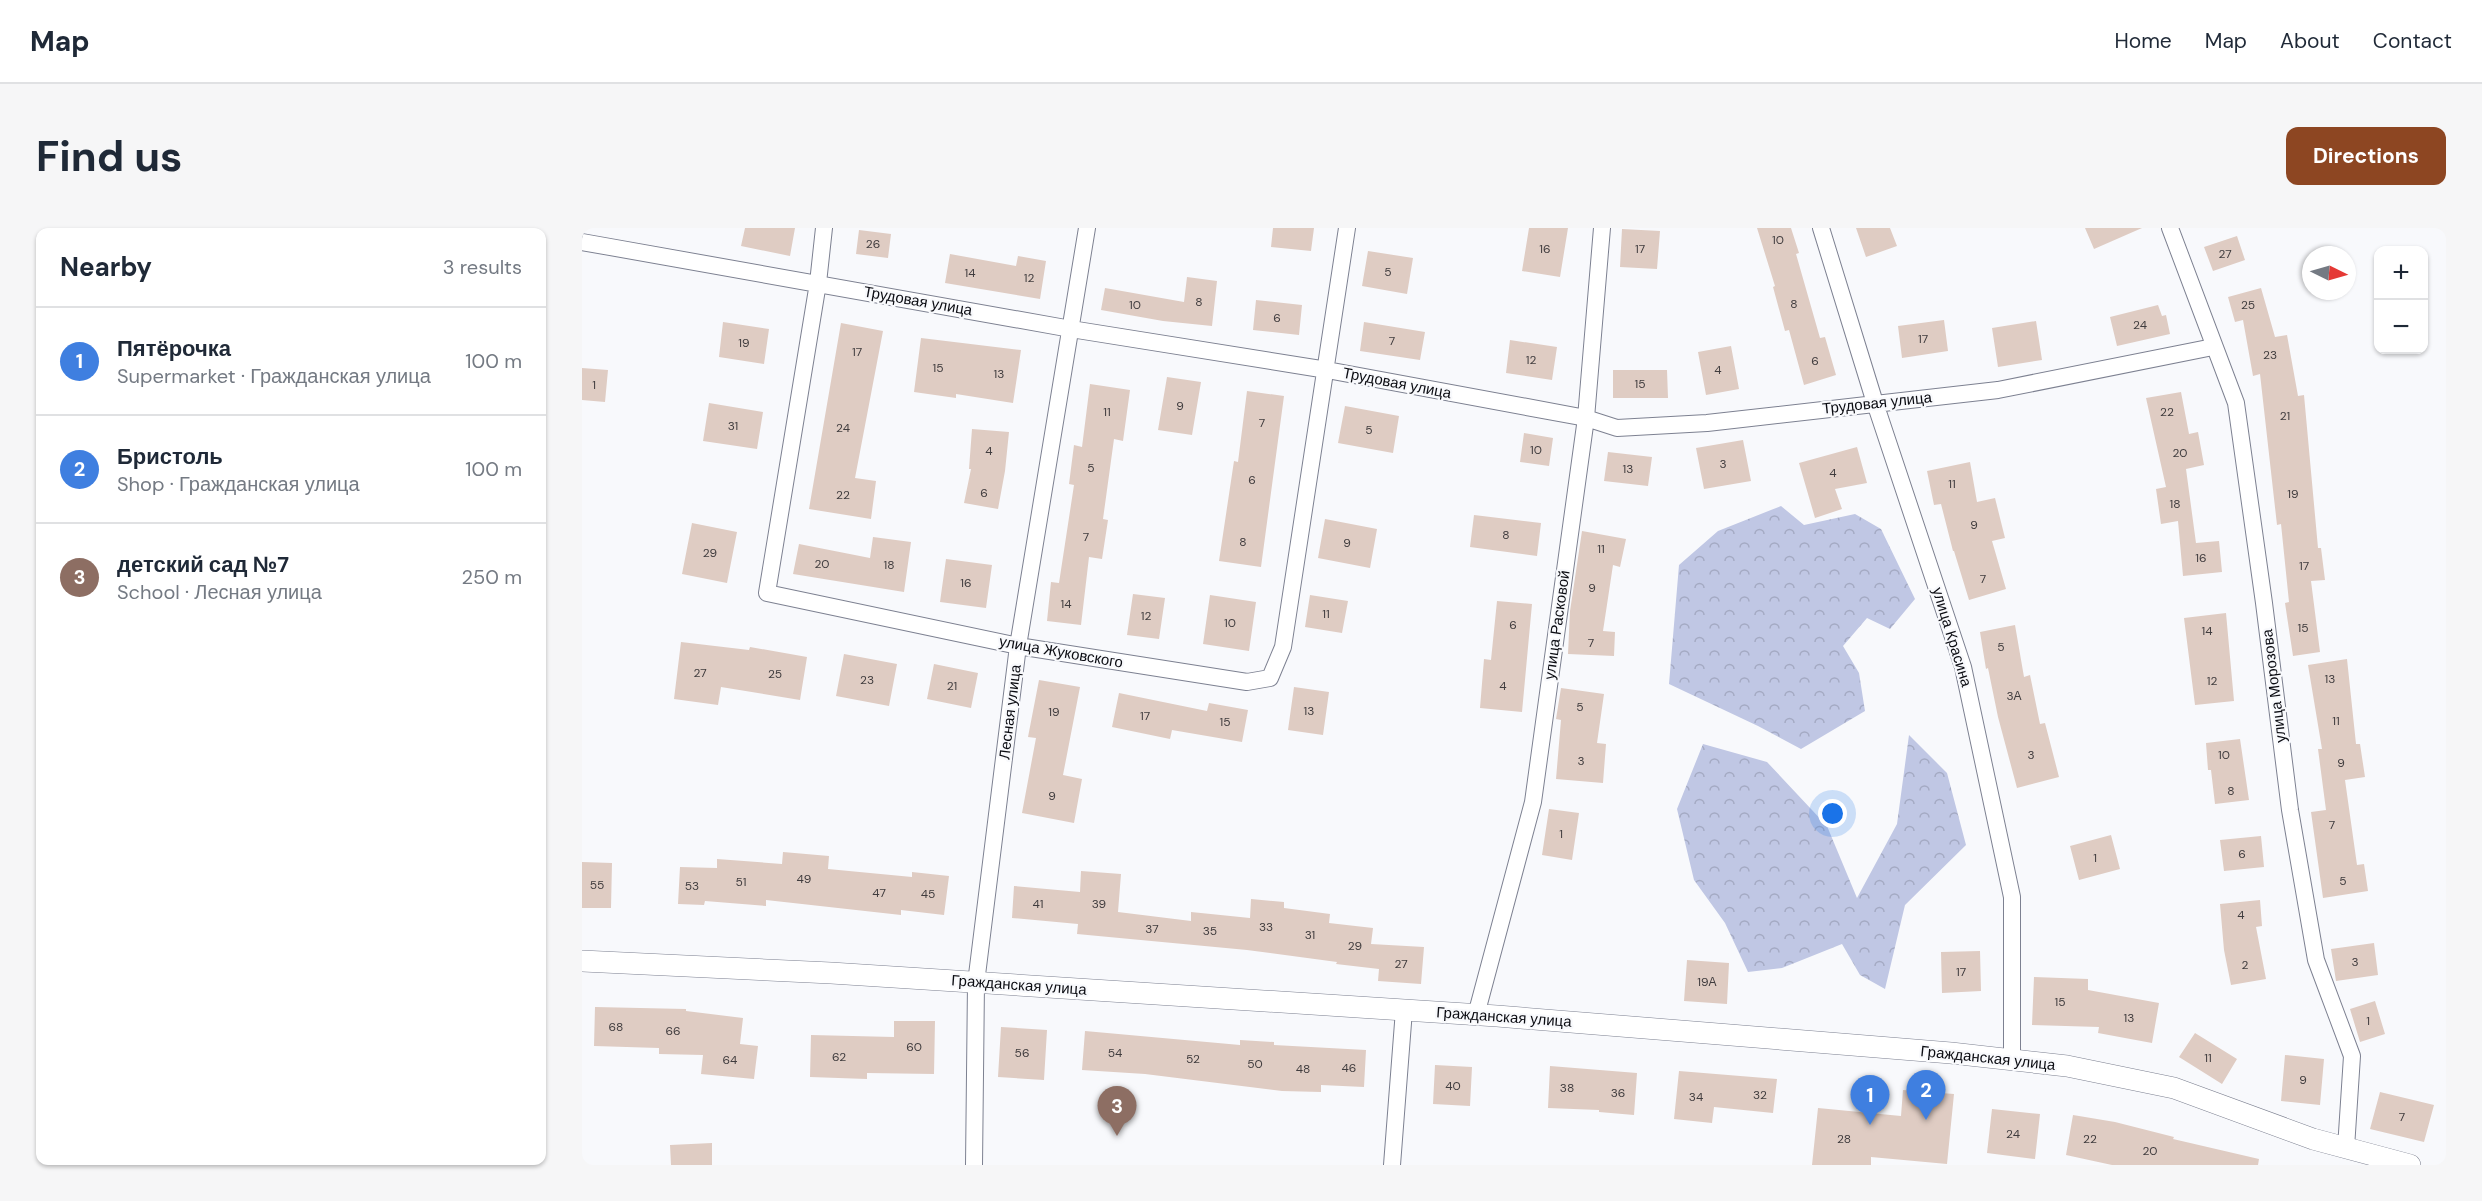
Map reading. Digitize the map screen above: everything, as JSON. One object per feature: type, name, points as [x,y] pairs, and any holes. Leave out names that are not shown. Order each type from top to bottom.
[{"type":"street","name":"улица Жуковского","points":[[824,228],[818,283],[767,593],[1018,646],[1247,682],[1270,678],[1283,647],[1347,228]]},
{"type":"street","name":"Лесная улица","points":[[974,1165],[976,983],[1018,646],[1087,228]]},
{"type":"street","name":"улица Расковой","points":[[1476,1015],[1533,802],[1586,418],[1602,228]]},
{"type":"street","name":"улица Красина","points":[[1821,228],[1875,403],[1964,667],[2012,897],[2012,1060]]},
{"type":"street","name":"улица Морозова","points":[[2170,228],[2236,403],[2290,810],[2316,960],[2352,1056],[2346,1148]]},
{"type":"street","name":"Трудовая улица","points":[[582,242],[1071,329],[1327,370],[1586,418],[1617,428],[1707,423],[1998,390],[2213,347]]},
{"type":"street","name":"Гражданская улица","points":[[582,961],[1476,1015],[1939,1052],[2067,1066],[2174,1088],[2313,1139],[2410,1165]]},
{"type":"street","points":[[1392,1165],[1404,1010]]},
{"type":"green space","points":[[1781,506],[1804,525],[1855,514],[1881,529],[1915,599],[1890,629],[1867,618],[1843,646],[1859,673],[1865,711],[1801,749],[1669,684],[1679,565],[1718,531]]},
{"type":"green space","points":[[1909,735],[1947,773],[1966,845],[1905,905],[1885,989],[1860,975],[1842,944],[1782,968],[1748,972],[1725,923],[1694,880],[1677,809],[1703,744],[1767,762],[1827,826],[1857,898],[1897,824]]},
{"type":"building","points":[[745,228],[795,228],[790,256],[741,246]]},
{"type":"building","points":[[1273,228],[1314,228],[1311,251],[1271,247]]},
{"type":"building","points":[[1529,228],[1568,228],[1560,277],[1522,271]]},
{"type":"building","points":[[1757,228],[1791,228],[1820,338],[1825,337],[1836,375],[1804,385],[1789,330],[1785,331],[1773,287],[1775,286]]},
{"type":"building","points":[[1856,228],[1890,228],[1897,246],[1866,257]]},
{"type":"building","points":[[2085,228],[2142,228],[2094,249]]},
{"type":"building","points":[[1622,229],[1660,231],[1657,269],[1620,267]]},
{"type":"building","points":[[859,230],[891,234],[888,258],[856,254]]},
{"type":"building","points":[[2237,236],[2245,260],[2213,271],[2204,247]]},
{"type":"building","points":[[1368,251],[1413,258],[1407,294],[1362,286]]},
{"type":"building","points":[[950,254],[1016,266],[1018,256],[1046,261],[1040,299],[945,283]]},
{"type":"building","points":[[1187,277],[1217,281],[1212,326],[1163,321],[1101,310],[1105,288],[1184,302]]},
{"type":"building","points":[[2261,288],[2275,337],[2287,335],[2298,396],[2304,395],[2318,548],[2321,548],[2325,580],[2311,581],[2320,652],[2293,656],[2285,603],[2289,602],[2281,524],[2277,525],[2260,374],[2253,376],[2243,320],[2235,322],[2228,297]]},
{"type":"building","points":[[1256,300],[1302,305],[1299,335],[1253,330]]},
{"type":"building","points":[[2158,305],[2162,316],[2166,315],[2170,334],[2117,346],[2110,317]]},
{"type":"building","points":[[1944,320],[1948,351],[1902,358],[1898,326]]},
{"type":"building","points":[[2036,321],[2042,360],[1998,367],[1992,328]]},
{"type":"building","points":[[723,322],[769,329],[764,364],[719,357]]},
{"type":"building","points":[[1364,322],[1425,332],[1420,360],[1360,351]]},
{"type":"building","points":[[841,323],[883,331],[855,478],[876,481],[871,519],[809,509]]},
{"type":"building","points":[[921,338],[1021,350],[1013,403],[956,394],[956,398],[914,392]]},
{"type":"building","points":[[1510,340],[1557,347],[1552,380],[1506,373]]},
{"type":"building","points":[[1731,346],[1739,389],[1706,395],[1698,352]]},
{"type":"building","points":[[582,368],[608,370],[605,402],[582,400]]},
{"type":"building","points":[[1613,370],[1667,370],[1668,398],[1613,398]]},
{"type":"building","points":[[1167,377],[1201,382],[1192,435],[1158,430]]},
{"type":"building","points":[[1090,384],[1130,390],[1123,441],[1114,439],[1103,519],[1108,520],[1102,559],[1089,557],[1081,625],[1047,621],[1051,582],[1059,583],[1074,485],[1069,484],[1074,445],[1082,447]]},
{"type":"building","points":[[1247,391],[1284,396],[1261,567],[1219,561],[1234,461],[1238,462]]},
{"type":"building","points":[[2181,392],[2189,434],[2198,432],[2204,465],[2186,469],[2196,543],[2219,541],[2222,572],[2183,576],[2178,521],[2161,524],[2156,489],[2166,487],[2146,398]]},
{"type":"building","points":[[709,403],[763,412],[757,449],[703,441]]},
{"type":"building","points":[[1345,406],[1399,416],[1393,453],[1338,443]]},
{"type":"building","points":[[972,429],[1009,432],[998,509],[964,503],[971,469],[969,469]]},
{"type":"building","points":[[1524,433],[1553,438],[1549,466],[1520,462]]},
{"type":"building","points":[[1743,440],[1751,481],[1704,489],[1696,448]]},
{"type":"building","points":[[1857,447],[1867,483],[1835,489],[1842,509],[1815,518],[1799,463]]},
{"type":"building","points":[[1608,452],[1652,457],[1648,486],[1604,481]]},
{"type":"building","points":[[1970,462],[1977,502],[1995,498],[2005,538],[1992,541],[2006,589],[1969,600],[1941,504],[1934,505],[1927,471]]},
{"type":"building","points":[[1474,515],[1541,523],[1537,556],[1470,547]]},
{"type":"building","points":[[1325,519],[1377,529],[1370,568],[1318,558]]},
{"type":"building","points":[[692,523],[737,532],[727,583],[682,574]]},
{"type":"building","points":[[1582,531],[1626,539],[1620,567],[1613,565],[1603,631],[1615,632],[1614,656],[1568,654],[1570,611]]},
{"type":"building","points":[[873,537],[911,542],[904,592],[793,574],[799,544],[870,558]]},
{"type":"building","points":[[946,559],[992,565],[986,608],[940,602]]},
{"type":"building","points":[[1133,594],[1165,598],[1159,639],[1127,635]]},
{"type":"building","points":[[1210,595],[1256,602],[1249,651],[1203,644]]},
{"type":"building","points":[[1310,595],[1348,601],[1342,633],[1305,627]]},
{"type":"building","points":[[1497,601],[1532,604],[1522,712],[1480,708],[1484,659],[1491,660]]},
{"type":"building","points":[[2226,613],[2234,701],[2195,705],[2184,618]]},
{"type":"building","points":[[2015,625],[2024,677],[2030,675],[2040,724],[2045,723],[2059,777],[2017,788],[1988,668],[1986,669],[1980,632]]},
{"type":"building","points":[[681,642],[749,650],[750,647],[807,657],[800,700],[721,687],[718,705],[674,699]]},
{"type":"building","points":[[844,654],[897,664],[889,706],[836,696]]},
{"type":"building","points":[[2347,659],[2356,744],[2360,744],[2365,777],[2345,780],[2357,865],[2364,864],[2368,891],[2323,898],[2311,812],[2326,810],[2318,749],[2322,749],[2308,665]]},
{"type":"building","points":[[934,664],[978,673],[971,708],[927,699]]},
{"type":"building","points":[[1039,680],[1080,687],[1063,775],[1082,779],[1074,823],[1022,813],[1036,738],[1028,737]]},
{"type":"building","points":[[1294,687],[1329,692],[1323,735],[1288,730]]},
{"type":"building","points":[[1561,688],[1604,694],[1597,743],[1606,744],[1603,783],[1556,779],[1561,720],[1556,719]]},
{"type":"building","points":[[1119,693],[1207,711],[1209,703],[1248,710],[1242,742],[1172,730],[1170,739],[1112,727]]},
{"type":"building","points":[[2240,739],[2249,800],[2215,804],[2211,770],[2208,770],[2206,743]]},
{"type":"building","points":[[1549,809],[1579,813],[1572,860],[1542,855]]},
{"type":"building","points":[[2111,835],[2120,869],[2079,880],[2070,846]]},
{"type":"building","points":[[2261,836],[2264,867],[2224,871],[2220,840]]},
{"type":"building","points":[[783,852],[829,856],[828,869],[912,877],[912,872],[949,876],[944,915],[901,910],[901,915],[766,900],[766,906],[705,901],[704,905],[678,904],[680,867],[717,868],[717,859],[782,864]]},
{"type":"building","points":[[582,862],[612,863],[611,908],[582,908]]},
{"type":"building","points":[[1081,871],[1121,874],[1118,912],[1191,921],[1191,912],[1250,918],[1251,899],[1284,902],[1284,908],[1330,914],[1329,923],[1373,928],[1371,944],[1424,947],[1421,984],[1378,981],[1379,969],[1336,964],[1337,962],[1247,950],[1077,934],[1078,924],[1012,918],[1014,886],[1080,892]]},
{"type":"building","points":[[2260,900],[2262,926],[2256,927],[2266,979],[2231,985],[2224,950],[2220,904]]},
{"type":"building","points":[[2374,943],[2378,975],[2336,981],[2331,949]]},
{"type":"building","points":[[1980,951],[1981,991],[1942,993],[1941,952]]},
{"type":"building","points":[[1687,960],[1729,963],[1727,1004],[1684,1001]]},
{"type":"building","points":[[2034,977],[2088,979],[2088,990],[2159,1003],[2152,1043],[2098,1033],[2099,1027],[2032,1025]]},
{"type":"building","points":[[2375,1001],[2385,1034],[2360,1042],[2350,1009]]},
{"type":"building","points":[[595,1007],[686,1009],[686,1011],[743,1018],[740,1044],[758,1046],[754,1079],[701,1074],[703,1055],[659,1054],[659,1048],[594,1046]]},
{"type":"building","points":[[894,1021],[935,1021],[934,1074],[867,1073],[867,1079],[810,1077],[811,1035],[894,1037]]},
{"type":"building","points":[[1001,1027],[1047,1030],[1044,1080],[998,1077]]},
{"type":"building","points":[[1085,1031],[1240,1045],[1240,1040],[1274,1042],[1274,1045],[1366,1050],[1364,1087],[1321,1085],[1321,1092],[1282,1091],[1145,1074],[1082,1070]]},
{"type":"building","points":[[2195,1033],[2237,1059],[2222,1084],[2179,1057]]},
{"type":"building","points":[[2285,1055],[2324,1059],[2320,1105],[2281,1101]]},
{"type":"building","points":[[1435,1065],[1472,1067],[1470,1106],[1433,1104]]},
{"type":"building","points":[[1550,1066],[1637,1073],[1634,1115],[1599,1112],[1599,1110],[1548,1108]]},
{"type":"building","points":[[1679,1071],[1777,1079],[1773,1113],[1714,1107],[1712,1123],[1674,1119]]},
{"type":"building","points":[[1903,1090],[1954,1094],[1947,1164],[1871,1157],[1871,1165],[1812,1165],[1818,1108],[1901,1116]]},
{"type":"building","points":[[2380,1092],[2434,1105],[2424,1142],[2370,1129]]},
{"type":"building","points":[[1992,1109],[2040,1114],[2035,1159],[1987,1153]]},
{"type":"building","points":[[2073,1115],[2115,1122],[2174,1137],[2173,1139],[2259,1159],[2258,1165],[2112,1165],[2066,1155]]},
{"type":"building","points":[[712,1143],[712,1165],[671,1165],[670,1145]]},
{"type":"place","name":"Бристоль","points":[[1926,1120]]},
{"type":"place","name":"Пятёрочка","points":[[1870,1125]]},
{"type":"place","name":"детский сад №7","points":[[1117,1136]]}]
